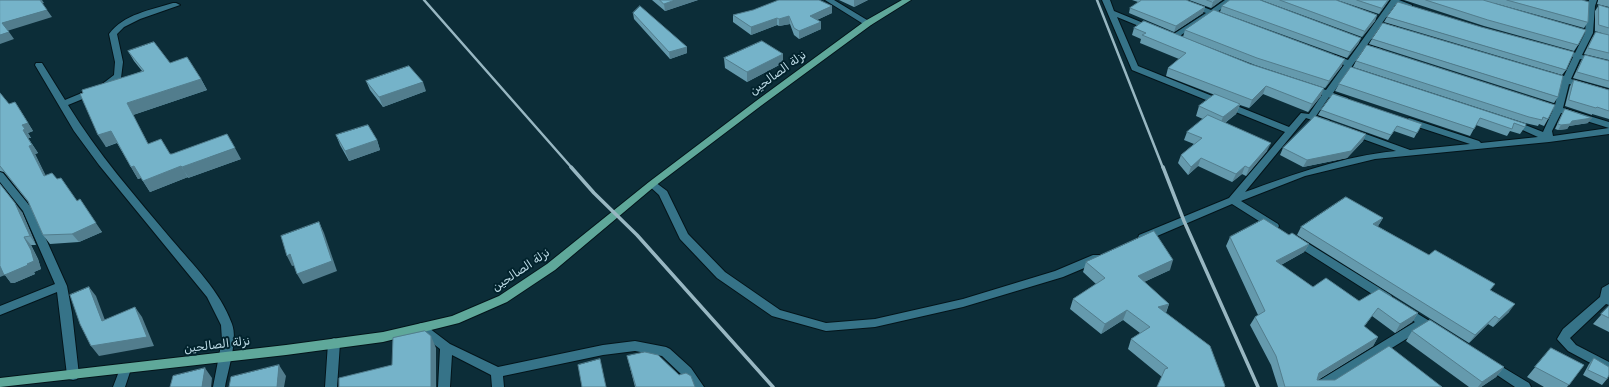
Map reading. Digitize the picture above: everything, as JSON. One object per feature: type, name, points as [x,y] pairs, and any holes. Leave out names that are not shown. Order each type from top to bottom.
[{"type":"main road","name":"نزلة الصالحين","points":[[0,383],[14,384],[73,375],[334,343],[383,336],[455,320],[504,299],[551,267],[652,184],[868,23],[907,0]]},
{"type":"street","points":[[829,0],[868,23]]},
{"type":"street","points":[[1106,0],[1136,68],[1291,131]]},
{"type":"street","points":[[1178,0],[1234,21]]},
{"type":"street","points":[[1168,34],[1212,13],[1230,0]]},
{"type":"street","points":[[1311,117],[1327,94],[1349,68],[1362,42],[1395,1],[1416,9]]},
{"type":"street","points":[[1549,139],[1547,131],[1558,109],[1566,80],[1589,33],[1591,4]]},
{"type":"street","points":[[63,104],[104,87],[118,76],[119,62],[113,34],[121,25],[136,17],[176,5]]},
{"type":"street","points":[[1111,12],[1188,42]]},
{"type":"street","points":[[1379,20],[1401,31]]},
{"type":"street","points":[[1362,42],[1384,53]]},
{"type":"street","points":[[1552,48],[1609,65]]},
{"type":"street","points":[[1324,55],[1349,68]]},
{"type":"street","points":[[39,65],[79,131],[102,163],[212,295],[227,325],[228,340],[219,387]]},
{"type":"street","points":[[1544,73],[1609,93]]},
{"type":"street","points":[[1304,86],[1356,103]]},
{"type":"street","points":[[1537,102],[1609,125]]},
{"type":"street","points":[[1233,200],[1304,115],[1332,124]]},
{"type":"street","points":[[1400,118],[1480,145]]},
{"type":"street","points":[[1501,119],[1529,129],[1549,139]]},
{"type":"street","points":[[1346,130],[1409,152]]},
{"type":"street","points":[[1135,242],[1233,200],[1302,174],[1375,156],[1549,139],[1609,131]]},
{"type":"street","points":[[0,175],[28,210],[61,286],[66,313],[73,375]]},
{"type":"street","points":[[652,184],[663,193],[684,236],[721,275],[776,313],[826,327],[875,323],[963,303],[1059,274],[1108,253]]},
{"type":"street","points":[[1233,200],[1443,335]]},
{"type":"street","points":[[0,311],[61,286]]},
{"type":"street","points":[[1608,296],[1567,332],[1564,339],[1572,348],[1609,368]]},
{"type":"street","points":[[1320,387],[1424,322]]},
{"type":"street","points":[[421,328],[446,347],[497,372],[603,350],[635,346],[666,352],[687,372],[698,387]]},
{"type":"street","points":[[331,387],[334,343]]},
{"type":"street","points":[[444,387],[446,347]]},
{"type":"street","points":[[1482,360],[1521,386]]},
{"type":"street","points":[[119,387],[125,369]]},
{"type":"street","points":[[497,372],[498,387]]},
{"type":"building","points":[[0,0],[40,0],[47,10],[2,23],[9,32],[0,35]]},
{"type":"building","points":[[660,0],[675,0],[664,4]]},
{"type":"building","points":[[779,0],[819,0],[832,6],[810,16],[821,22],[799,31],[794,28],[789,16],[779,19],[777,18],[751,27],[733,15],[753,10]]},
{"type":"building","points":[[1142,0],[1186,0],[1205,7],[1176,26],[1130,8]]},
{"type":"building","points":[[1230,0],[1260,0],[1361,38],[1350,52],[1222,6]]},
{"type":"building","points":[[1280,0],[1336,0],[1377,15],[1365,31]]},
{"type":"building","points":[[1357,0],[1388,0],[1382,8]]},
{"type":"building","points":[[1426,0],[1483,0],[1586,30],[1578,45],[1488,20]]},
{"type":"building","points":[[1507,0],[1582,0],[1589,2],[1588,22]]},
{"type":"building","points":[[1398,2],[1481,27],[1574,52],[1566,70],[1387,17]]},
{"type":"building","points":[[1599,5],[1609,8],[1609,28],[1599,25]]},
{"type":"building","points":[[640,6],[687,47],[669,52],[633,13]]},
{"type":"building","points":[[1214,10],[1345,59],[1329,81],[1257,58],[1185,30]]},
{"type":"building","points":[[1144,21],[1250,64],[1324,88],[1312,104],[1266,86],[1252,100],[1168,68],[1186,53],[1142,35],[1146,33],[1134,28]]},
{"type":"building","points":[[1383,23],[1563,76],[1558,97],[1372,39]]},
{"type":"building","points":[[1596,32],[1609,35],[1609,53],[1588,48]]},
{"type":"building","points":[[762,41],[783,54],[747,72],[724,58]]},
{"type":"building","points":[[154,42],[170,63],[187,57],[201,79],[127,103],[148,144],[161,139],[170,154],[172,154],[227,134],[235,148],[182,167],[181,166],[143,181],[134,166],[131,167],[111,131],[98,135],[80,94],[83,93],[82,90],[144,71],[128,51]]},
{"type":"building","points":[[1367,45],[1555,105],[1548,119],[1543,117],[1542,120],[1356,61]]},
{"type":"building","points":[[1585,55],[1609,61],[1609,81],[1577,72]]},
{"type":"building","points":[[409,66],[423,82],[379,97],[366,81]]},
{"type":"building","points":[[1351,67],[1526,124],[1525,127],[1514,123],[1512,129],[1480,118],[1474,129],[1339,84]]},
{"type":"building","points":[[1574,80],[1609,90],[1609,111],[1569,100]]},
{"type":"building","points":[[0,93],[9,104],[15,102],[28,123],[22,125],[25,129],[23,130],[32,145],[29,146],[44,176],[52,173],[57,179],[61,178],[77,201],[80,199],[96,223],[72,234],[43,235],[28,201],[0,166]]},
{"type":"building","points":[[1215,94],[1240,104],[1223,117],[1199,106]]},
{"type":"building","points":[[1333,94],[1422,124],[1417,133],[1397,126],[1391,135],[1321,110]]},
{"type":"building","points":[[1565,109],[1592,118],[1572,121],[1570,124],[1558,124]]},
{"type":"building","points":[[1208,115],[1271,143],[1249,168],[1245,166],[1236,174],[1201,158],[1191,167],[1181,155],[1202,138],[1187,132]]},
{"type":"building","points":[[1315,116],[1366,134],[1351,151],[1307,160],[1283,148]]},
{"type":"building","points":[[368,125],[377,140],[345,151],[336,135]]},
{"type":"building","points":[[0,184],[15,203],[30,236],[24,237],[31,250],[34,261],[4,275],[0,266]]},
{"type":"building","points":[[1346,197],[1383,218],[1373,224],[1429,255],[1435,250],[1495,284],[1490,290],[1515,304],[1499,319],[1495,316],[1475,335],[1301,227]]},
{"type":"building","points":[[1264,219],[1289,235],[1292,233],[1309,244],[1276,261],[1313,287],[1326,278],[1359,301],[1379,289],[1418,313],[1400,324],[1378,308],[1364,326],[1378,337],[1319,373],[1317,380],[1335,380],[1389,346],[1442,387],[1285,387],[1276,356],[1255,317],[1265,311],[1230,237]]},
{"type":"building","points":[[319,222],[332,261],[297,274],[290,254],[287,256],[281,236]]},
{"type":"building","points":[[1154,231],[1173,260],[1138,276],[1169,304],[1158,307],[1210,346],[1225,386],[1224,387],[1157,387],[1165,369],[1168,368],[1131,339],[1150,327],[1127,310],[1105,324],[1073,299],[1105,278],[1086,262]]},
{"type":"building","points":[[89,287],[102,321],[135,307],[147,337],[91,346],[80,324],[70,295]]},
{"type":"building","points":[[1609,306],[1609,318],[1601,314]]},
{"type":"building","points":[[1430,320],[1504,367],[1482,382],[1412,331]]},
{"type":"building","points":[[425,331],[431,336],[431,387],[339,387],[339,378],[392,365],[393,338]]},
{"type":"building","points":[[1551,348],[1584,365],[1569,385],[1535,367]]},
{"type":"building","points":[[645,352],[658,355],[679,375],[686,373],[691,376],[695,387],[636,387],[627,356]]},
{"type":"building","points":[[1594,358],[1609,367],[1609,375],[1607,379],[1588,370]]},
{"type":"building","points":[[600,359],[606,387],[582,387],[578,365]]},
{"type":"building","points":[[279,365],[277,387],[229,387],[231,377]]},
{"type":"building","points":[[205,368],[202,387],[170,387],[173,376]]},
{"type":"railway","points":[[424,0],[572,168]]},
{"type":"railway","points":[[1097,0],[1163,168]]},
{"type":"railway","points":[[571,167],[594,193],[637,235],[773,387]]},
{"type":"railway","points":[[1163,167],[1184,221],[1258,387]]}]
